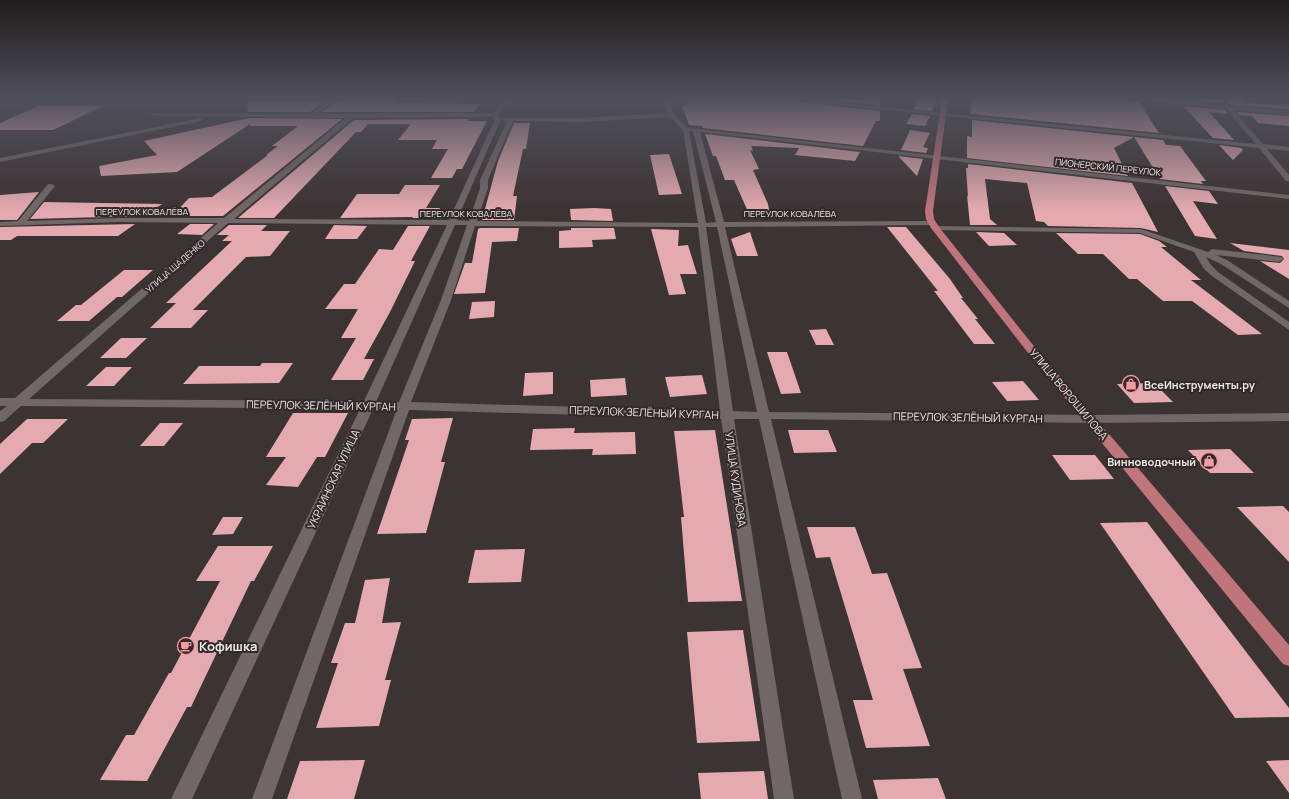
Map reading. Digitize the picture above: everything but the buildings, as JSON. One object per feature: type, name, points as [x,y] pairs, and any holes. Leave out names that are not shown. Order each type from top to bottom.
[{"type":"main road","points":[[933,226],[929,211],[939,136]]},
{"type":"main road","name":"УЛИЦА ВОРОШИЛОВА","points":[[933,226],[1020,335],[1289,658]]},
{"type":"street","points":[[0,160],[119,136]]},
{"type":"street","name":"УЛИЦА ЩАДЕНКО","points":[[0,418],[226,221],[328,136]]},
{"type":"street","name":"УКРАИНСКАЯ УЛИЦА","points":[[181,799],[369,405],[453,222],[488,136]]},
{"type":"street","points":[[262,799],[404,406],[446,300],[484,188],[484,180],[503,136]]},
{"type":"street","name":"УЛИЦА КУДИНОВА","points":[[692,136],[727,415],[784,799]]},
{"type":"street","points":[[693,136],[720,224],[852,799]]},
{"type":"street","name":"ПИОНЕРСКИЙ ПЕРЕУЛОК","points":[[755,136],[1289,196]]},
{"type":"street","points":[[1161,136],[1289,149]]},
{"type":"street","points":[[1253,136],[1289,178]]},
{"type":"street","points":[[21,223],[50,186]]},
{"type":"street","name":"ПЕРЕУЛОК КОВАЛЁВА","points":[[0,224],[119,220],[933,226],[1141,231],[1198,250]]},
{"type":"street","points":[[1198,250],[1279,259]]},
{"type":"street","points":[[1198,250],[1234,267],[1289,304]]},
{"type":"street","points":[[1198,250],[1207,267],[1215,274],[1289,327]]},
{"type":"street","name":"ПЕРЕУЛОК ЗЕЛЁНЫЙ КУРГАН","points":[[0,402],[369,405],[727,415],[1090,419],[1289,417]]},
{"type":"place","name":"ВсеИнструменты.ру","points":[[1131,384]]},
{"type":"place","name":"Винноводочный","points":[[1209,461]]},
{"type":"place","name":"Кофишка","points":[[186,646]]}]
